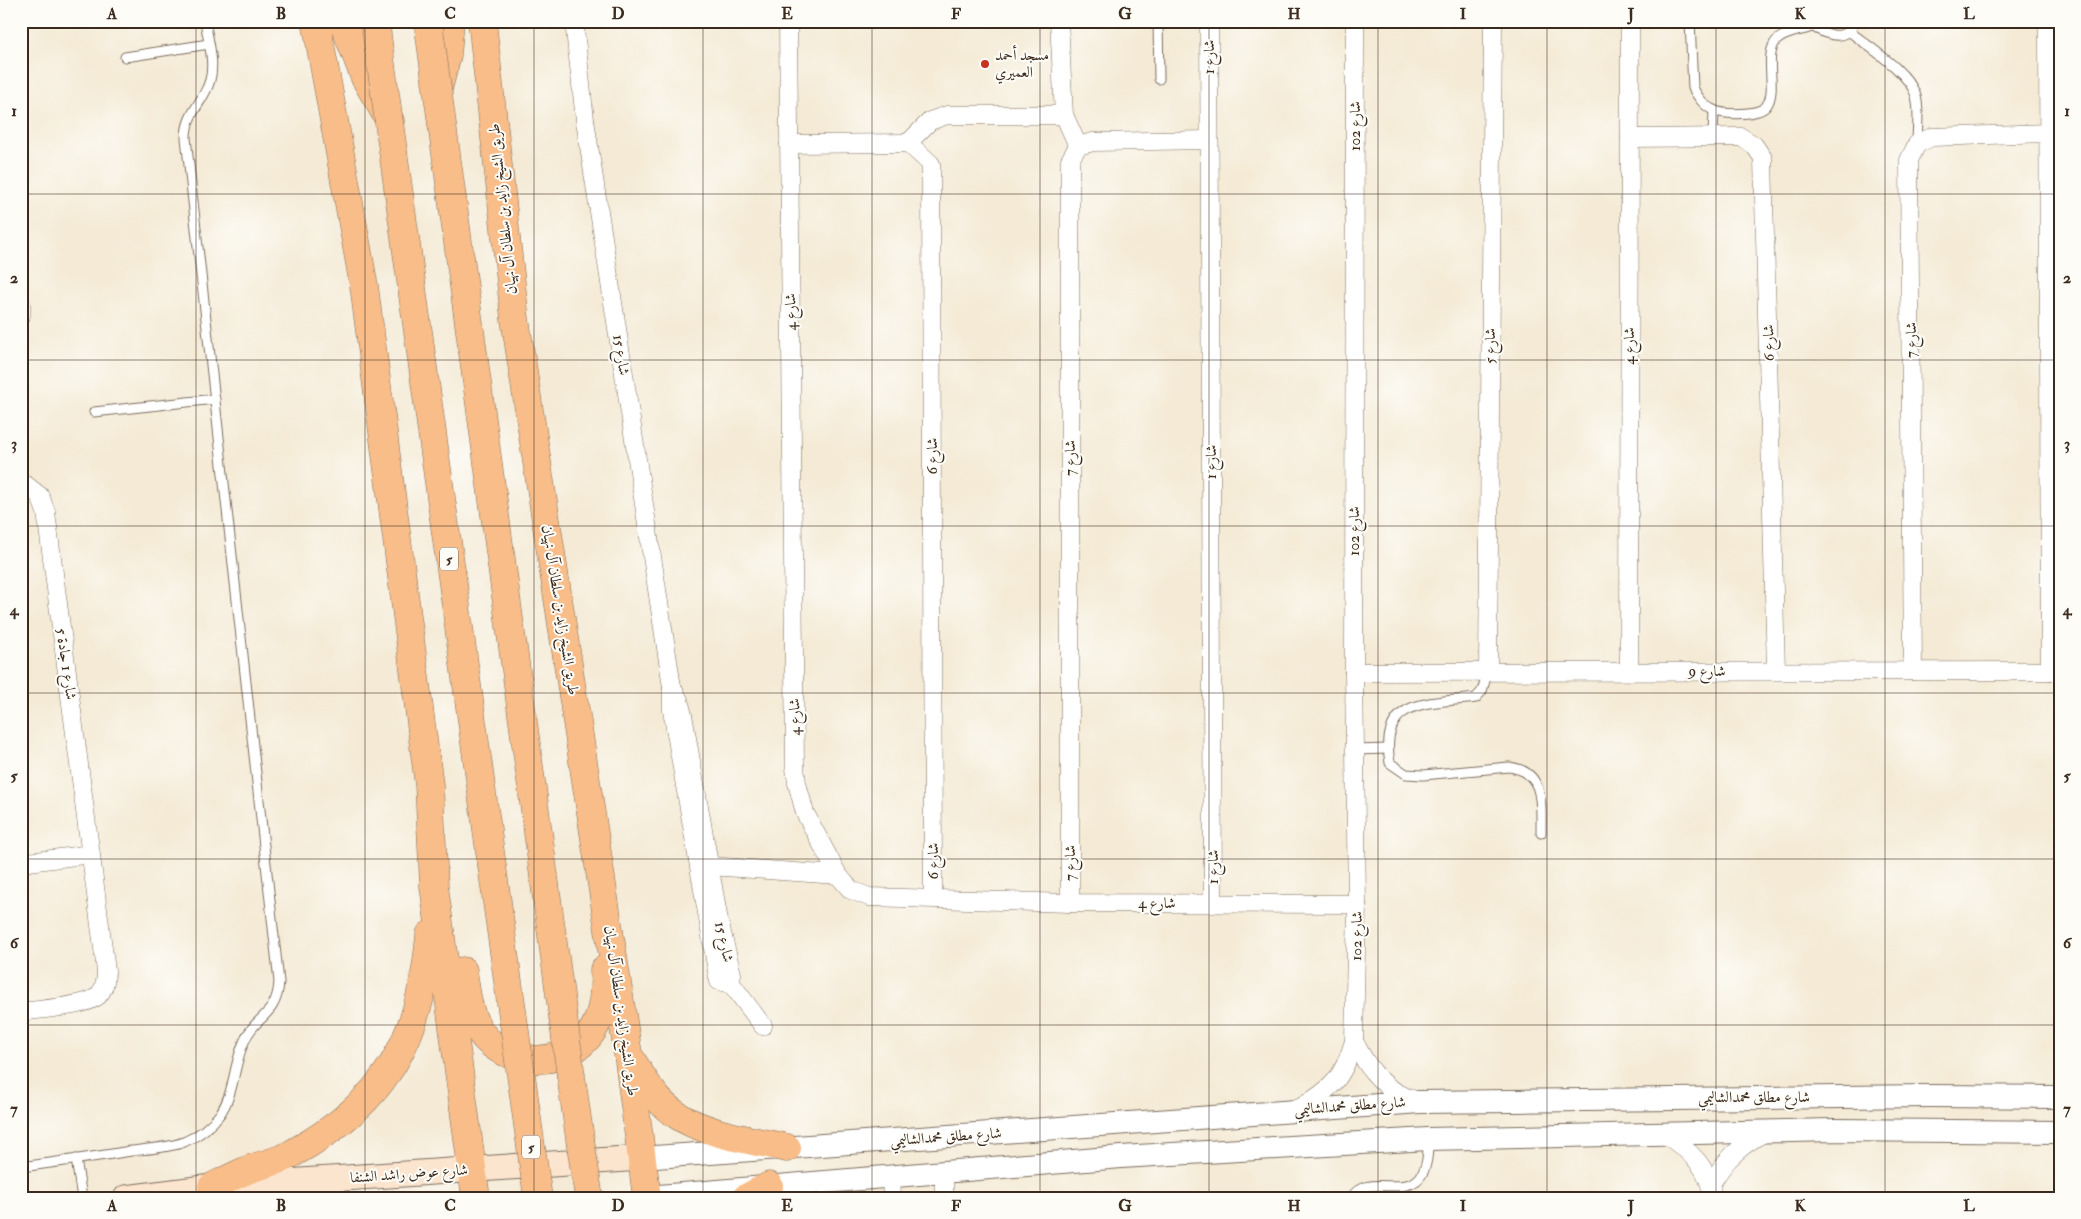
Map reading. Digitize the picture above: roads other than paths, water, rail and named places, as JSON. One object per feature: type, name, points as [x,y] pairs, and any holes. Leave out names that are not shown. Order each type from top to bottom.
[{"type":"main road","points":[[316,21],[364,286],[429,785],[469,1007],[475,1024],[484,1037],[497,1048],[511,1056],[530,1060],[554,1058],[575,1048],[587,1037],[598,1020],[604,995],[582,752]]},
{"type":"main road","points":[[343,21],[365,78],[390,121]]},
{"type":"main road","name":"5","points":[[375,21],[538,1198]]},
{"type":"main road","points":[[428,21],[578,1130],[590,1198]]},
{"type":"main road","points":[[438,89],[447,55],[450,21]]},
{"type":"main road","name":"طريق الشيخ زايد بن سلطان آل نهيان","points":[[482,21],[515,319],[628,1054],[647,1198]]},
{"type":"main road","points":[[429,785],[434,886],[476,1198]]},
{"type":"main road","points":[[212,1192],[248,1170],[292,1154],[345,1119],[383,1081],[400,1053],[417,1013],[427,965],[434,886]]},
{"type":"main road","points":[[628,1054],[652,1090],[673,1113],[692,1123],[724,1134],[787,1148]]},
{"type":"main road","name":"شارع عوض راشد الشنفا","points":[[126,1198],[641,1158]]},
{"type":"street","name":"شارع 15","points":[[574,21],[585,120],[672,687],[672,710],[718,977],[722,983],[730,982],[732,974],[723,939],[683,714],[679,700],[672,687]]},
{"type":"street","name":"شارع 4","points":[[788,21],[795,768],[800,798],[805,812],[838,875],[851,890],[869,897],[1070,903],[1357,904]]},
{"type":"street","points":[[1059,21],[1064,115],[1078,146],[1093,142],[1209,140]]},
{"type":"street","name":"شارع 1","points":[[1209,21],[1213,904]]},
{"type":"street","name":"شارع 102","points":[[1298,1109],[1324,1094],[1338,1079],[1348,1061],[1354,1041],[1357,904],[1354,672],[1355,21]]},
{"type":"street","name":"شارع 5","points":[[1488,671],[1492,21]]},
{"type":"street","name":"شارع 4","points":[[1628,671],[1630,21]]},
{"type":"street","points":[[2048,21],[2055,671]]},
{"type":"street","points":[[789,144],[908,143],[930,121],[947,115],[1064,115]]},
{"type":"street","points":[[1917,144],[1932,137],[2048,133]]},
{"type":"street","name":"شارع 6","points":[[1630,138],[1733,136],[1748,140],[1760,151],[1764,166],[1776,671]]},
{"type":"street","name":"شارع 6","points":[[908,143],[931,164],[933,898]]},
{"type":"street","name":"شارع 7","points":[[1913,671],[1909,160],[1917,144]]},
{"type":"street","name":"شارع 7","points":[[1070,903],[1070,160],[1078,146]]},
{"type":"street","points":[[21,304],[21,316]]},
{"type":"street","name":"شارع 1 جادة 5","points":[[21,486],[26,485],[40,496],[46,512],[106,971],[106,983],[99,995],[89,1002],[21,1012]]},
{"type":"street","name":"شارع 9","points":[[1354,672],[2055,671]]},
{"type":"street","points":[[21,863],[92,854]]},
{"type":"street","points":[[710,866],[838,875]]},
{"type":"street","points":[[730,982],[763,1026]]},
{"type":"street","name":"شارع 102","points":[[1354,1041],[1363,1060],[1376,1077],[1391,1090],[1420,1102]]},
{"type":"street","points":[[1834,1130],[1857,1124],[1927,1123],[1933,1121],[1938,1115],[1939,1109],[1936,1102],[1929,1096]]},
{"type":"street","name":"شارع مطلق محمدالشاليمي","points":[[641,1158],[1298,1109],[1420,1102],[1929,1096],[2060,1097]]},
{"type":"street","points":[[1121,1122],[1111,1136],[1112,1148],[1121,1157]]},
{"type":"street","points":[[647,1198],[757,1192],[891,1175],[1121,1157],[1428,1139],[1834,1130],[2060,1132]]},
{"type":"street","points":[[1712,1191],[1721,1167],[1733,1152],[1766,1132]]},
{"type":"street","points":[[1664,1134],[1692,1155],[1712,1191]]},
{"type":"street","points":[[944,1171],[944,1198]]},
{"type":"street","points":[[891,1175],[892,1198]]},
{"type":"lane","points":[[21,1167],[182,1142],[202,1132],[219,1115],[231,1094],[239,1055],[245,1039],[258,1021],[271,1010],[279,992],[186,138],[187,123],[190,115],[206,91],[212,68],[205,21]]},
{"type":"lane","points":[[1158,21],[1159,79]]},
{"type":"lane","points":[[1690,21],[1693,88],[1705,105],[1722,113],[1753,112],[1766,107],[1770,99],[1771,55],[1774,44],[1783,37],[1809,24],[1819,31],[1835,35],[1845,34],[1849,31],[1854,21]]},
{"type":"lane","points":[[1849,31],[1899,72],[1913,87],[1918,106],[1917,144]]},
{"type":"lane","points":[[125,57],[209,44]]},
{"type":"lane","points":[[1713,137],[1714,110]]},
{"type":"lane","points":[[94,412],[215,399]]},
{"type":"lane","points":[[1488,671],[1482,691],[1476,698],[1420,704],[1408,708],[1396,718],[1390,733],[1388,750],[1390,764],[1406,774],[1423,775],[1509,768],[1520,769],[1530,774],[1538,788],[1542,833]]},
{"type":"lane","points":[[1355,750],[1388,750]]},
{"type":"lane","points":[[1351,1198],[1362,1188],[1408,1185],[1420,1178],[1426,1167],[1428,1139]]},
{"type":"lane","points":[[76,1159],[82,1198]]},
{"type":"place","name":"مسجد أحمد العميري","points":[[985,64]]}]
